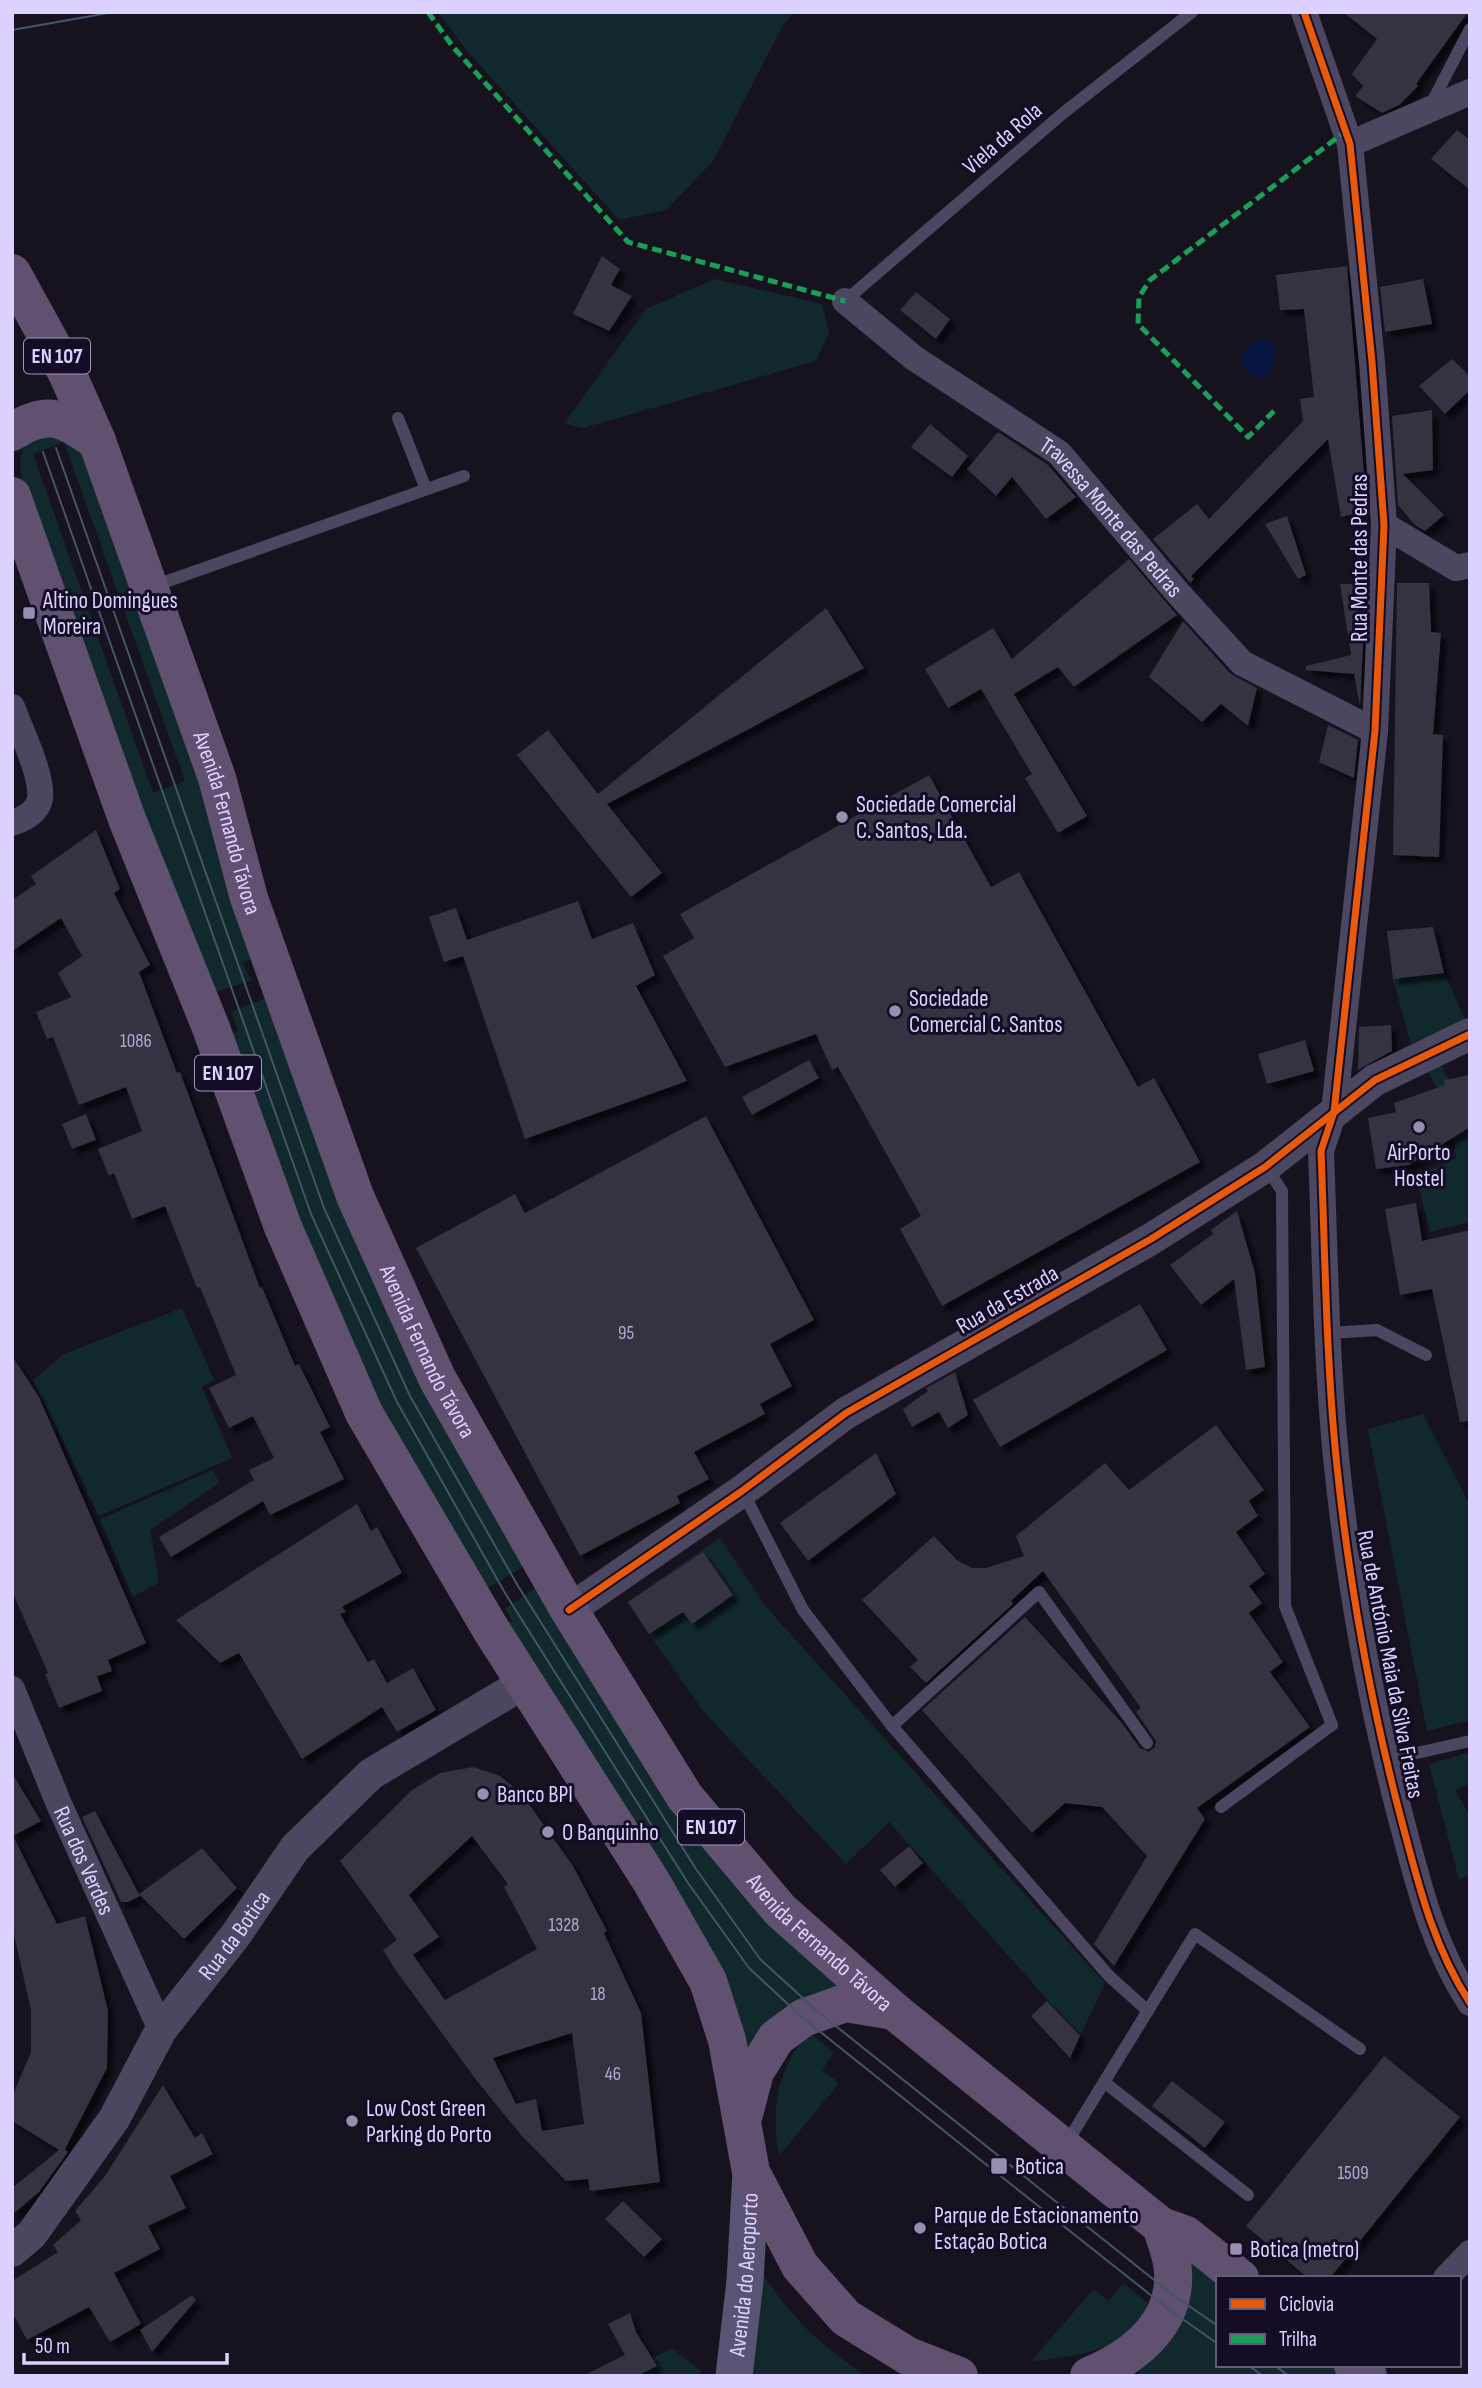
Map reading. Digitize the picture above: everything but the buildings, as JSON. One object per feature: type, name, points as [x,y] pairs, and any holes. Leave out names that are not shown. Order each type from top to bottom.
[{"type":"main road","name":"Avenida Fernando Távora","points":[[12,273],[67,373],[97,441],[217,778],[250,898],[355,1196],[437,1378],[569,1610],[685,1797],[780,1910],[894,2011],[1161,2226],[1186,2235],[1237,2276]]},
{"type":"main road","points":[[12,432],[51,417],[65,420],[97,441]]},
{"type":"main road","name":"EN 107","points":[[12,496],[127,819],[211,1028],[283,1227],[323,1324],[364,1413],[524,1683]]},
{"type":"main road","points":[[524,1683],[651,1881],[708,1981],[727,2040],[751,2172],[800,2266],[846,2318],[908,2356],[959,2376]]},
{"type":"main road","points":[[743,2120],[755,2072],[776,2038],[803,2018],[845,2003],[894,2011]]},
{"type":"main road","name":"Avenida do Aeroporto","points":[[734,2376],[745,2281],[751,2172]]},
{"type":"main road","points":[[1089,2376],[1118,2364],[1156,2332],[1173,2295],[1172,2262],[1161,2226]]},
{"type":"street","name":"Rua Monte das Pedras","points":[[1304,12],[1350,144],[1372,362],[1384,525],[1375,731],[1334,1112]]},
{"type":"street","points":[[1350,144],[1470,92]]},
{"type":"street","name":"Travessa Monte das Pedras","points":[[845,301],[915,358],[1059,453],[1177,593],[1242,663],[1375,731]]},
{"type":"street","points":[[1384,525],[1456,568],[1470,565]]},
{"type":"street","points":[[12,707],[39,785],[40,800],[34,812],[12,823]]},
{"type":"street","name":"Rua da Estrada","points":[[569,1610],[742,1491],[846,1413],[1151,1239],[1265,1167],[1374,1080],[1470,1034]]},
{"type":"street","name":"Rua de António Maia da Silva Freitas","points":[[1334,1112],[1321,1151],[1336,1456],[1353,1594],[1386,1760],[1428,1922],[1449,1970],[1470,2003]]},
{"type":"street","name":"Rua da Botica","points":[[12,2251],[32,2234],[114,2119],[161,2030],[235,1936],[295,1848],[371,1774],[524,1683]]},
{"type":"street","name":"Rua dos Verdes","points":[[12,1689],[59,1804],[161,2030]]},
{"type":"street","points":[[1448,2276],[1470,2253]]},
{"type":"lane","name":"Viela da Rola","points":[[845,301],[1062,114],[1192,12]]},
{"type":"lane","points":[[1429,110],[1470,29]]},
{"type":"lane","points":[[398,418],[426,489]]},
{"type":"lane","points":[[148,588],[464,476]]},
{"type":"lane","points":[[1221,1807],[1332,1725],[1284,1606],[1282,1191],[1265,1167]]},
{"type":"lane","points":[[1329,1333],[1377,1330],[1426,1355]]},
{"type":"lane","points":[[742,1491],[803,1610],[892,1726],[1109,1976],[1148,2011]]},
{"type":"lane","points":[[892,1726],[1039,1592],[1147,1743]]},
{"type":"lane","points":[[1386,1760],[1470,1741]]},
{"type":"lane","points":[[1064,2148],[1195,1934],[1360,2049]]},
{"type":"lane","points":[[1104,2082],[1248,2195]]},
{"type":"green space","points":[[438,12],[794,12],[783,25],[713,161],[666,210],[619,220],[468,52]]},
{"type":"green space","points":[[715,279],[822,304],[829,333],[816,361],[583,428],[564,424],[646,309]]},
{"type":"green space","points":[[30,437],[79,439],[200,777],[255,958],[243,962],[251,981],[214,992],[142,819],[22,481],[21,458]],"holes":[[[64,442],[185,781],[153,793],[33,454]]]},
{"type":"green space","points":[[1444,973],[1465,1020],[1411,1044],[1393,979]]},
{"type":"green space","points":[[268,997],[524,1566],[482,1592],[380,1411],[321,1281],[227,1036],[238,1031],[231,1012]]},
{"type":"green space","points":[[1439,1060],[1449,1082],[1470,1073],[1470,1222],[1430,1232],[1416,1176],[1456,1158],[1449,1110],[1425,1067]]},
{"type":"green space","points":[[182,1308],[214,1380],[202,1387],[232,1458],[99,1516],[33,1380],[64,1354]]},
{"type":"green space","points":[[1423,1414],[1470,1506],[1470,1720],[1427,1731],[1368,1429]]},
{"type":"green space","points":[[213,1470],[219,1483],[150,1530],[159,1582],[133,1597],[100,1519]]},
{"type":"green space","points":[[720,1538],[766,1607],[1105,1983],[1080,2036],[889,1822],[846,1864],[703,1711],[627,1602]]},
{"type":"green space","points":[[538,1587],[846,1987],[813,1994],[787,2006],[766,2024],[748,2053],[502,1626],[512,1621],[505,1608]]},
{"type":"green space","points":[[1470,1752],[1470,1783],[1455,1790],[1470,1816],[1470,1874],[1459,1880],[1429,1764]]},
{"type":"green space","points":[[810,2033],[834,2052],[822,2070],[839,2083],[779,2156],[776,2106],[779,2090],[790,2060]]},
{"type":"green space","points":[[1188,2260],[1216,2281],[1216,2367],[1335,2367],[1346,2376],[1140,2376],[1139,2371],[1154,2359],[1173,2335],[1183,2310]]},
{"type":"green space","points":[[762,2273],[785,2305],[808,2330],[866,2376],[749,2376]]},
{"type":"green space","points":[[1123,2283],[1149,2304],[1137,2325],[1125,2336],[1087,2353],[1031,2361],[1094,2289],[1109,2301]]},
{"type":"green space","points":[[672,2348],[701,2371],[700,2376],[619,2376]]},
{"type":"water","points":[[1263,338],[1274,343],[1276,355],[1268,376],[1258,377],[1247,372],[1241,359],[1247,346]]},
{"type":"tram line","points":[[12,30],[114,12]]},
{"type":"tram line","points":[[56,448],[324,1208],[410,1396],[518,1586],[696,1869],[760,1959],[817,2011],[1173,2295],[1216,2325]]},
{"type":"tram line","points":[[43,452],[311,1214],[397,1402],[505,1593],[688,1883],[749,1968],[803,2018],[1167,2308],[1216,2343]]},
{"type":"tram line","points":[[1251,2367],[1263,2376]]},
{"type":"tram line","points":[[1277,2367],[1289,2376]]},
{"type":"marked path","points":[[428,12],[453,47],[628,242],[845,301]]},
{"type":"marked path","points":[[1274,411],[1248,437],[1138,324],[1139,297],[1150,280],[1346,131]]},
{"type":"cycle path","points":[[1304,12],[1350,144],[1372,362],[1384,525],[1375,731],[1334,1112],[1321,1151],[1333,1419],[1353,1591],[1388,1767],[1412,1861],[1435,1934],[1470,2003]]},
{"type":"cycle path","points":[[569,1610],[742,1491],[846,1413],[1151,1239],[1265,1167],[1375,1080],[1470,1034]]},
{"type":"place","name":"Altino Domingues Moreira","points":[[29,613]]},
{"type":"place","name":"Sociedade Comercial C. Santos, Lda.","points":[[842,817]]},
{"type":"place","name":"Sociedade Comercial C. Santos","points":[[895,1011]]},
{"type":"place","name":"AirPorto Hostel","points":[[1419,1127]]},
{"type":"place","name":"Banco BPI","points":[[483,1794]]},
{"type":"place","name":"O Banquinho","points":[[548,1832]]},
{"type":"place","name":"Low Cost Green Parking do Porto","points":[[352,2121]]},
{"type":"place","name":"Botica","points":[[999,2166]]},
{"type":"place","name":"Parque de Estacionamento Estação Botica","points":[[920,2228]]},
{"type":"place","name":"Botica (metro)","points":[[1236,2249]]}]
